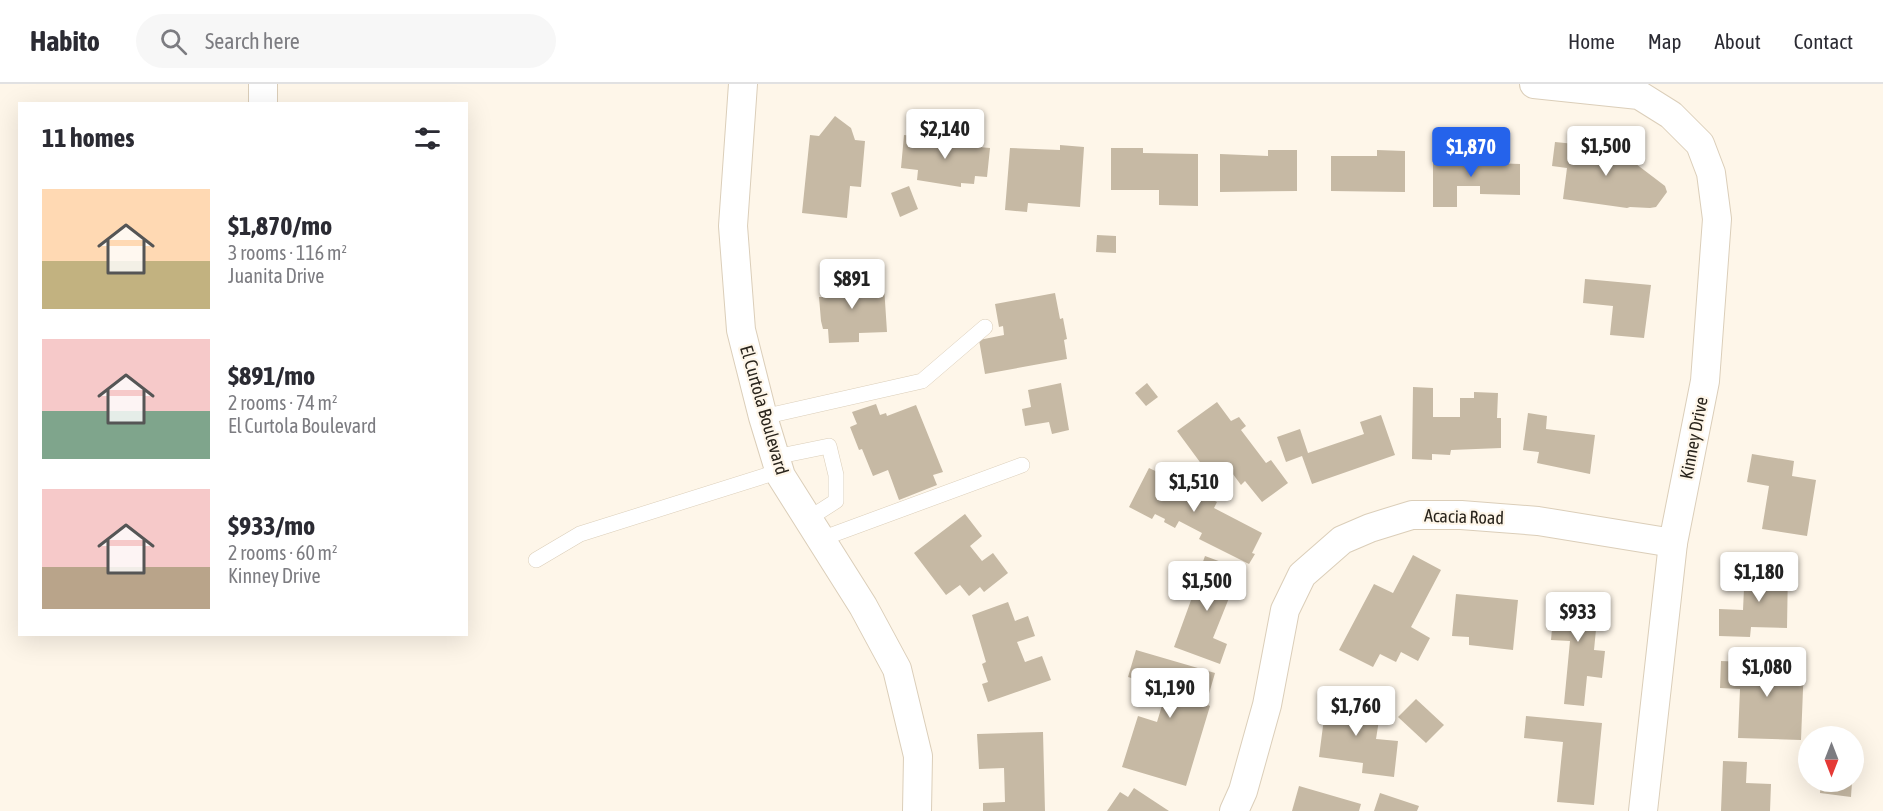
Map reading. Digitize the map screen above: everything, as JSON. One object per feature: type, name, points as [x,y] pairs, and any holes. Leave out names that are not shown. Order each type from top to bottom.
[{"type":"street","points":[[263,84],[263,102]]},
{"type":"street","name":"El Curtola Boulevard","points":[[743,84],[733,226],[741,330],[781,476],[863,606],[897,669],[918,756],[917,811]]},
{"type":"street","points":[[1534,84],[1644,90]]},
{"type":"street","name":"Kinney Drive","points":[[1642,811],[1673,543],[1705,381],[1717,219],[1711,173],[1700,144],[1644,90]]},
{"type":"street","name":"Acacia Road","points":[[1234,811],[1243,791],[1267,705],[1285,610],[1302,575],[1342,540],[1370,528],[1412,515],[1461,515],[1538,521],[1673,543]]},
{"type":"lane","points":[[763,417],[922,381],[985,327]]},
{"type":"lane","points":[[536,560],[580,534],[829,446],[836,475],[836,501],[814,529]]},
{"type":"lane","points":[[814,529],[1022,465]]},
{"type":"building","points":[[835,116],[851,128],[855,140],[865,141],[861,187],[850,186],[847,218],[802,213],[810,135],[819,136]]},
{"type":"building","points":[[904,135],[967,141],[967,146],[990,148],[987,177],[975,176],[974,184],[961,183],[961,187],[917,180],[918,170],[901,168]]},
{"type":"building","points":[[1555,142],[1615,148],[1665,186],[1667,192],[1656,207],[1650,208],[1627,208],[1563,199],[1567,168],[1552,166]]},
{"type":"building","points":[[1060,145],[1084,147],[1080,207],[1028,203],[1027,212],[1005,210],[1010,148],[1060,150]]},
{"type":"building","points":[[1111,148],[1143,148],[1143,153],[1198,154],[1198,206],[1159,205],[1159,190],[1111,190]]},
{"type":"building","points":[[1268,150],[1297,150],[1297,191],[1220,192],[1220,154],[1268,156]]},
{"type":"building","points":[[1377,150],[1405,151],[1405,192],[1331,191],[1331,156],[1377,156]]},
{"type":"building","points":[[1433,152],[1453,152],[1453,157],[1464,157],[1464,162],[1520,164],[1520,195],[1480,194],[1480,186],[1457,186],[1457,207],[1433,207]]},
{"type":"building","points":[[909,186],[918,209],[900,217],[891,193]]},
{"type":"building","points":[[1097,235],[1116,236],[1116,253],[1096,252]]},
{"type":"building","points":[[860,277],[861,287],[884,286],[887,332],[859,333],[859,342],[829,343],[828,329],[823,329],[821,321],[819,297],[824,297],[823,279]]},
{"type":"building","points":[[1585,279],[1651,285],[1644,338],[1610,335],[1613,306],[1583,303]]},
{"type":"building","points":[[1055,293],[1067,339],[1064,340],[1067,359],[985,374],[979,340],[1004,335],[1003,326],[999,327],[995,304]]},
{"type":"building","points":[[1061,383],[1069,430],[1052,434],[1049,422],[1025,426],[1022,409],[1031,407],[1028,390]]},
{"type":"building","points":[[1147,383],[1158,397],[1146,406],[1135,393]]},
{"type":"building","points":[[1413,387],[1433,388],[1433,417],[1460,417],[1460,398],[1474,398],[1474,392],[1498,393],[1497,418],[1501,418],[1501,448],[1451,450],[1450,455],[1432,454],[1432,460],[1412,459]]},
{"type":"building","points":[[1217,402],[1231,421],[1239,417],[1246,426],[1241,430],[1266,463],[1271,460],[1288,483],[1262,502],[1245,481],[1241,485],[1224,462],[1208,473],[1177,431]]},
{"type":"building","points":[[876,404],[880,415],[886,413],[887,416],[916,405],[943,472],[933,475],[937,485],[899,500],[888,470],[873,476],[850,427],[857,424],[852,412]]},
{"type":"building","points":[[1528,413],[1547,416],[1546,429],[1595,435],[1590,474],[1537,463],[1539,452],[1523,450]]},
{"type":"building","points":[[1381,415],[1395,455],[1312,484],[1302,456],[1286,462],[1277,437],[1300,429],[1308,453],[1364,434],[1360,422]]},
{"type":"building","points":[[1752,454],[1794,461],[1792,476],[1816,480],[1807,536],[1762,529],[1769,486],[1747,482]]},
{"type":"building","points":[[1149,468],[1170,478],[1174,470],[1199,483],[1195,491],[1217,502],[1214,508],[1262,533],[1249,564],[1199,539],[1202,533],[1179,521],[1175,528],[1155,514],[1152,519],[1129,507]]},
{"type":"building","points":[[965,514],[982,536],[970,546],[982,561],[993,553],[1008,573],[984,592],[980,587],[969,596],[960,585],[946,595],[914,553]]},
{"type":"building","points":[[1413,555],[1441,570],[1411,627],[1430,638],[1418,661],[1401,652],[1396,662],[1380,654],[1373,667],[1339,650],[1374,584],[1393,593]]},
{"type":"building","points":[[1205,556],[1235,567],[1226,592],[1231,593],[1213,638],[1227,644],[1220,664],[1174,647]]},
{"type":"building","points":[[1745,566],[1788,567],[1787,628],[1751,627],[1750,637],[1719,636],[1719,609],[1743,610]]},
{"type":"building","points":[[1456,594],[1518,600],[1513,650],[1469,645],[1469,637],[1452,636]]},
{"type":"building","points":[[1555,595],[1599,599],[1594,650],[1605,651],[1602,678],[1587,676],[1584,706],[1564,704],[1570,641],[1551,640]]},
{"type":"building","points":[[1008,602],[1015,621],[1028,616],[1035,636],[1017,642],[1025,662],[1042,656],[1051,680],[988,702],[982,684],[988,682],[982,664],[986,662],[972,615]]},
{"type":"building","points":[[1136,650],[1215,673],[1206,704],[1210,706],[1186,786],[1122,767],[1138,716],[1157,722],[1167,689],[1128,677]]},
{"type":"building","points":[[1721,661],[1804,664],[1802,726],[1798,726],[1798,740],[1738,738],[1740,689],[1720,688]]},
{"type":"building","points":[[1327,695],[1368,701],[1366,719],[1379,720],[1376,739],[1398,741],[1394,777],[1362,773],[1363,763],[1319,757]]},
{"type":"building","points":[[1416,699],[1444,725],[1426,743],[1398,717]]},
{"type":"building","points":[[1526,716],[1602,723],[1594,805],[1557,802],[1563,742],[1524,738]]},
{"type":"building","points":[[1043,732],[1045,811],[983,811],[983,803],[1005,802],[1004,768],[979,769],[977,734]]},
{"type":"building","points":[[1723,761],[1747,762],[1746,783],[1771,784],[1770,811],[1721,811]]},
{"type":"building","points":[[1299,786],[1361,804],[1359,811],[1292,811]]},
{"type":"building","points":[[1134,788],[1169,811],[1107,811],[1120,792],[1128,797]]},
{"type":"building","points":[[1820,792],[1851,792],[1851,797]]},
{"type":"building","points":[[1380,793],[1419,806],[1417,811],[1374,811]]}]
